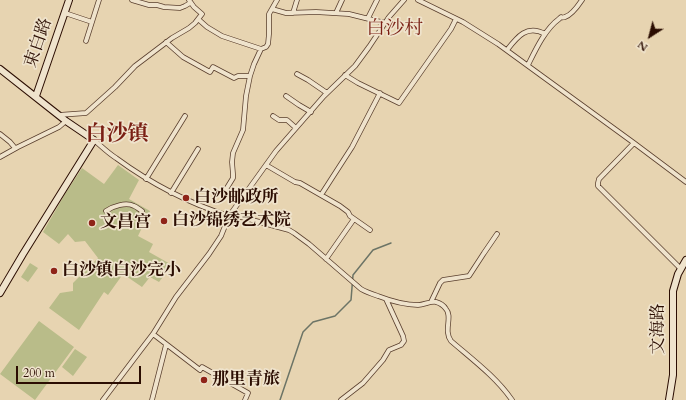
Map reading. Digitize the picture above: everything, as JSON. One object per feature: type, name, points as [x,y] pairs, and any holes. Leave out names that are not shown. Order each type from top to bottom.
[{"type":"main road","name":"束白路","points":[[36,96],[69,0]]},
{"type":"main road","points":[[0,69],[66,121],[94,140],[0,293]]},
{"type":"main road","name":"文海路","points":[[669,400],[673,375],[673,291],[686,260]]},
{"type":"street","points":[[86,40],[99,0]]},
{"type":"street","points":[[59,115],[86,113],[115,87],[135,66],[166,42],[189,28],[202,14],[189,1],[185,6],[180,8],[150,5],[132,0]]},
{"type":"street","points":[[240,201],[225,191],[233,178],[233,153],[243,130],[246,96],[250,76],[261,49],[266,47],[269,41],[268,16],[277,0]]},
{"type":"street","points":[[292,13],[297,0]]},
{"type":"street","points":[[336,13],[342,0]]},
{"type":"street","points":[[368,18],[376,0]]},
{"type":"street","points":[[102,400],[153,334],[176,297],[221,236],[229,215],[281,144],[327,93],[355,66],[385,23],[404,0]]},
{"type":"street","points":[[418,0],[474,28],[506,49],[686,182]]},
{"type":"street","points":[[528,66],[545,34],[558,20],[573,11],[582,0]]},
{"type":"street","points":[[272,9],[286,13],[316,12],[350,14],[385,23]]},
{"type":"street","points":[[65,13],[92,22]]},
{"type":"street","points":[[198,19],[207,27],[222,36],[261,49]]},
{"type":"street","points":[[345,75],[399,103],[451,29],[456,19]]},
{"type":"street","points":[[506,49],[524,32],[535,31],[545,34]]},
{"type":"street","points":[[166,42],[183,57],[210,72],[213,67],[234,78],[238,76],[250,76]]},
{"type":"street","points":[[296,74],[327,93]]},
{"type":"street","points":[[321,194],[352,147],[380,93]]},
{"type":"street","points":[[286,96],[311,112]]},
{"type":"street","points":[[146,179],[185,116]]},
{"type":"street","points":[[273,116],[279,120],[287,120],[296,128]]},
{"type":"street","points":[[0,157],[15,148],[59,127],[66,121]]},
{"type":"street","points":[[0,134],[15,148]]},
{"type":"street","points":[[94,140],[146,179],[171,193],[199,205],[229,215],[289,230],[309,244],[352,282],[366,292],[402,303],[419,305],[437,302],[441,304],[447,309],[449,315],[448,332],[451,341],[491,375],[502,386],[512,400]]},
{"type":"street","points":[[634,143],[599,179],[598,186],[681,269]]},
{"type":"street","points":[[171,193],[198,149]]},
{"type":"street","points":[[266,165],[295,182],[321,194],[344,209],[350,216],[370,230]]},
{"type":"street","points":[[106,211],[121,205],[133,206],[142,211]]},
{"type":"street","points":[[326,259],[354,219]]},
{"type":"street","points":[[431,302],[443,280],[469,276],[497,234]]},
{"type":"street","points":[[341,400],[363,384],[383,360],[389,350],[401,345],[404,342],[404,338],[386,299]]},
{"type":"street","points":[[153,334],[200,370],[202,367],[248,393],[245,400]]},
{"type":"street","points":[[152,400],[166,345]]},
{"type":"green space","points":[[118,165],[139,180],[129,199],[150,211],[138,236],[153,244],[149,252],[172,265],[159,282],[150,277],[142,287],[123,274],[108,295],[104,292],[79,330],[49,308],[60,293],[73,291],[73,283],[98,258],[85,241],[75,242],[68,234],[59,244],[43,232],[82,168],[104,184]]},
{"type":"green space","points":[[30,263],[38,268],[28,282],[21,277]]},
{"type":"green space","points":[[39,321],[74,347],[35,400],[0,374]]},
{"type":"green space","points":[[75,349],[87,357],[73,376],[62,367]]},
{"type":"waterway","points":[[280,400],[303,332],[313,322],[335,316],[351,300],[353,275],[373,250],[391,243]]},
{"type":"place","name":"白沙邮政所","points":[[186,198]]},
{"type":"place","name":"白沙锦绣艺术院","points":[[164,221]]},
{"type":"place","name":"文昌宫","points":[[92,223]]},
{"type":"place","name":"白沙镇白沙完小","points":[[54,271]]},
{"type":"place","name":"那里青旅","points":[[204,380]]},
{"type":"district","name":"白沙村","points":[[395,30]]},
{"type":"district","name":"白沙镇","points":[[117,135]]}]
